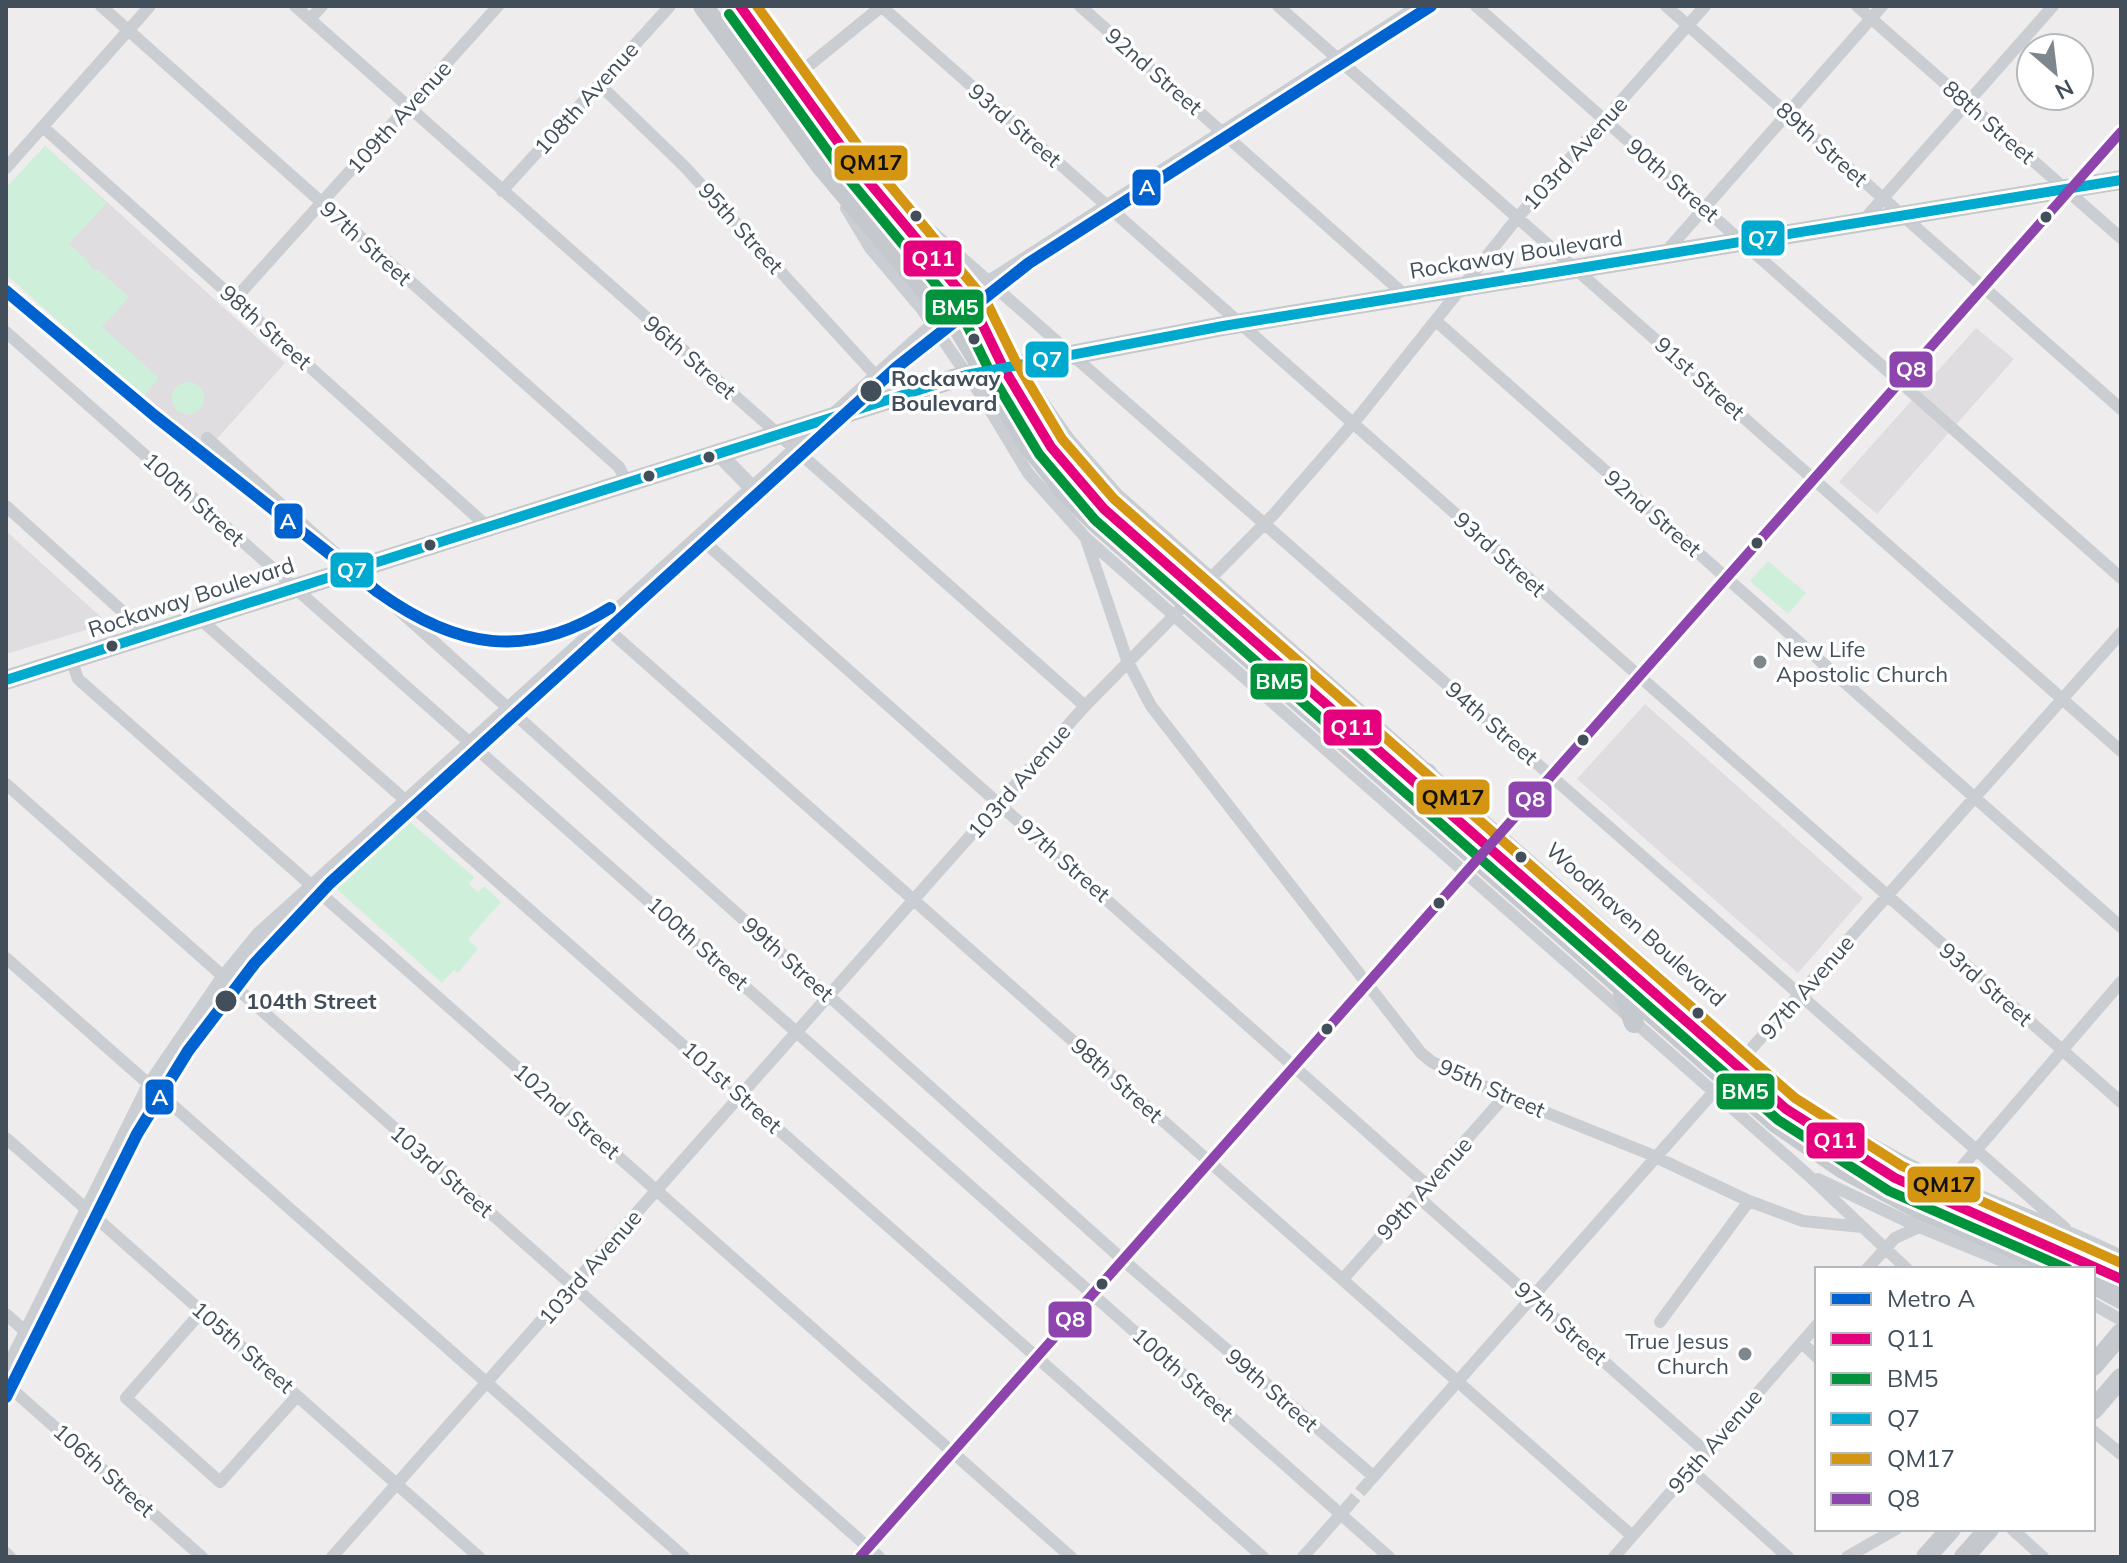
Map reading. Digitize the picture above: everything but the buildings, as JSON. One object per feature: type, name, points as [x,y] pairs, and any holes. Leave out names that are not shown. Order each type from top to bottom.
[{"type":"main road","points":[[703,6],[821,166],[993,369]]},
{"type":"main road","points":[[740,6],[853,163],[975,309],[993,369]]},
{"type":"main road","name":"Rockaway Boulevard","points":[[6,680],[780,436],[836,415],[993,369],[1239,323],[2121,180]]},
{"type":"main road","name":"Woodhaven Boulevard","points":[[993,369],[1026,442],[1066,493],[1451,815],[1483,855],[1621,989],[1730,1074],[1875,1168],[1937,1198],[2046,1241],[2079,1267]]},
{"type":"main road","name":"Woodhaven Boulevard","points":[[1192,598],[1730,1074],[1787,1131],[1869,1184],[1920,1210],[2057,1267]]},
{"type":"main road","points":[[1427,773],[1451,815]]},
{"type":"main road","points":[[1621,989],[1634,1023]]},
{"type":"main road","name":"Woodhaven Boulevard","points":[[2102,1285],[2121,1299]]},
{"type":"main road","points":[[2095,1364],[2121,1333]]},
{"type":"main road","points":[[2095,1408],[2121,1378]]},
{"type":"main road","points":[[1926,1557],[1949,1531]]},
{"type":"main road","points":[[1964,1557],[1987,1531]]},
{"type":"street","name":"97th Street","points":[[101,6],[619,467],[627,483]]},
{"type":"street","points":[[6,168],[150,6]]},
{"type":"street","name":"96th Street","points":[[295,6],[1085,706]]},
{"type":"street","points":[[310,19],[322,6]]},
{"type":"street","name":"109th Avenue","points":[[235,299],[498,6]]},
{"type":"street","name":"108th Avenue","points":[[502,191],[670,6]]},
{"type":"street","points":[[770,97],[882,6]]},
{"type":"street","name":"93rd Street","points":[[882,6],[2121,1102]]},
{"type":"street","name":"92nd Street","points":[[1080,6],[1406,296]]},
{"type":"street","name":"91st Street","points":[[1278,6],[2121,751]]},
{"type":"street","points":[[992,281],[1422,6]]},
{"type":"street","name":"90th Street","points":[[1476,6],[2121,578]]},
{"type":"street","name":"89th Street","points":[[1666,6],[2121,409]]},
{"type":"street","name":"103rd Avenue","points":[[332,1557],[1085,706],[1127,660],[1266,523],[1353,424],[1518,217],[1705,6]]},
{"type":"street","name":"88th Street","points":[[1857,6],[2121,238]]},
{"type":"street","points":[[1662,256],[1882,6]]},
{"type":"street","points":[[1862,222],[2053,6]]},
{"type":"street","name":"95th Street","points":[[599,84],[684,166],[877,377]]},
{"type":"street","name":"98th Street","points":[[43,127],[489,528]]},
{"type":"street","points":[[864,1552],[2121,132]]},
{"type":"street","name":"94th Street","points":[[853,163],[1074,353],[2065,1228]]},
{"type":"street","points":[[821,166],[870,248],[933,326],[993,369]]},
{"type":"street","name":"92nd Street","points":[[1436,321],[2121,927]]},
{"type":"street","points":[[6,1374],[149,1087],[223,979],[259,935],[310,885],[797,452],[933,326]]},
{"type":"street","name":"100th Street","points":[[6,332],[295,589],[473,742],[1093,1294],[1345,1510],[1389,1557]]},
{"type":"street","name":"Woodhaven Boulevard","points":[[993,369],[1028,473],[1086,538],[1192,598],[1427,773],[1483,855],[1634,1023],[1730,1074],[1799,1100],[1868,1142],[1948,1183],[2065,1228],[2121,1256]]},
{"type":"street","name":"Woodhaven Boulevard","points":[[993,369],[1069,439],[1192,598]]},
{"type":"street","name":"99th Street","points":[[207,438],[1370,1480]]},
{"type":"street","points":[[720,455],[754,490]]},
{"type":"street","points":[[6,506],[133,621],[140,638]]},
{"type":"street","name":"97th Street","points":[[700,538],[1296,1065],[1427,1185]]},
{"type":"street","name":"95th Street","points":[[1086,538],[1139,687],[1163,723],[1366,986],[1432,1062],[1505,1096],[1657,1158],[1749,1201],[1803,1221],[1862,1227]]},
{"type":"street","name":"101st Street","points":[[200,619],[1263,1557]]},
{"type":"street","name":"98th Street","points":[[603,625],[1631,1535]]},
{"type":"street","name":"97th Avenue","points":[[1370,1480],[2121,633]]},
{"type":"street","name":"102nd Street","points":[[71,659],[78,679],[1071,1557]]},
{"type":"street","name":"103rd Street","points":[[6,784],[573,1287],[864,1552],[879,1557]]},
{"type":"street","points":[[6,958],[684,1557]]},
{"type":"street","points":[[1948,1183],[2121,982]]},
{"type":"street","name":"Woodhaven Boulevard","points":[[1730,1074],[1808,1175],[1862,1227]]},
{"type":"street","name":"99th Avenue","points":[[1343,1279],[1505,1096]]},
{"type":"street","name":"105th Street","points":[[6,1138],[479,1557]]},
{"type":"street","name":"Woodhaven Boulevard","points":[[1808,1175],[1919,1227],[2017,1267]]},
{"type":"street","name":"97th Street","points":[[1417,1196],[1705,1451]]},
{"type":"street","points":[[1660,1322],[1749,1201]]},
{"type":"street","points":[[1862,1227],[1905,1267]]},
{"type":"street","points":[[1869,1267],[1895,1238],[1919,1227]]},
{"type":"street","name":"Woodhaven Boulevard","points":[[2102,1285],[2121,1320]]},
{"type":"street","points":[[202,1311],[126,1398],[220,1482],[297,1396]]},
{"type":"street","points":[[6,1314],[26,1332]]},
{"type":"street","name":"95th Avenue","points":[[1614,1557],[1815,1327]]},
{"type":"street","points":[[1802,1343],[1815,1355]]},
{"type":"street","name":"106th Street","points":[[6,1384],[202,1557]]},
{"type":"street","points":[[2095,1433],[2121,1454]]},
{"type":"street","points":[[1690,1469],[1788,1557]]},
{"type":"street","points":[[1303,1557],[1345,1510]]},
{"type":"street","points":[[1847,1557],[1892,1531]]},
{"type":"street","points":[[2014,1531],[2043,1557]]},
{"type":"shaded area","points":[[45,146],[285,363],[205,452],[6,274],[6,188]]},
{"type":"shaded area","points":[[1976,328],[2014,359],[1877,514],[1839,482]]},
{"type":"shaded area","points":[[6,531],[102,618],[99,626],[6,654]]},
{"type":"shaded area","points":[[1645,704],[1863,898],[1798,973],[1577,779]]},
{"type":"green space","points":[[45,146],[106,203],[69,244],[88,261],[92,269],[97,269],[129,297],[102,327],[159,378],[143,397],[6,274],[6,188]]},
{"type":"green space","points":[[188,382],[199,387],[204,398],[199,409],[188,414],[177,409],[172,398],[177,387]]},
{"type":"green space","points":[[1768,561],[1806,593],[1788,614],[1750,581]]},
{"type":"green space","points":[[403,816],[474,877],[469,884],[478,892],[484,886],[501,902],[468,939],[478,949],[458,973],[454,970],[442,983],[330,883]]},
{"type":"tunnel","points":[[1348,1506],[1367,1484]]},
{"type":"railway","points":[[526,696],[583,644]]},
{"type":"metro line","name":"A","points":[[6,1397],[137,1134],[188,1051],[255,963],[330,883],[897,367],[1029,263],[1431,6]]},
{"type":"metro line","name":"A","points":[[6,291],[155,416],[378,592],[435,626],[492,641],[520,641],[549,636],[579,625],[610,608]]},
{"type":"transit line","name":"Q11","points":[[740,6],[853,163],[975,309],[1003,367],[1051,447],[1104,509],[1786,1109],[1895,1178],[2094,1267]]},
{"type":"transit line","name":"QM17","points":[[757,6],[864,154],[986,301],[1015,360],[1062,439],[1114,499],[1795,1098],[1902,1166],[2121,1263]]},
{"type":"transit line","name":"BM5","points":[[729,14],[842,171],[963,317],[991,374],[1039,454],[1095,520],[1778,1120],[1889,1191],[2063,1267]]},
{"type":"transit line","name":"Q8","points":[[860,1557],[2121,132]]},
{"type":"transit line","name":"Q7","points":[[6,680],[966,375],[1223,326],[2121,180]]},
{"type":"transit line","name":"Q11","points":[[2095,1267],[2121,1279]]},
{"type":"place","name":"Rockaway Boulevard","points":[[871,391]]},
{"type":"place","name":"New Life Apostolic Church","points":[[1760,662]]},
{"type":"place","name":"104th Street","points":[[226,1001]]},
{"type":"place","name":"True Jesus Church","points":[[1745,1354]]}]
